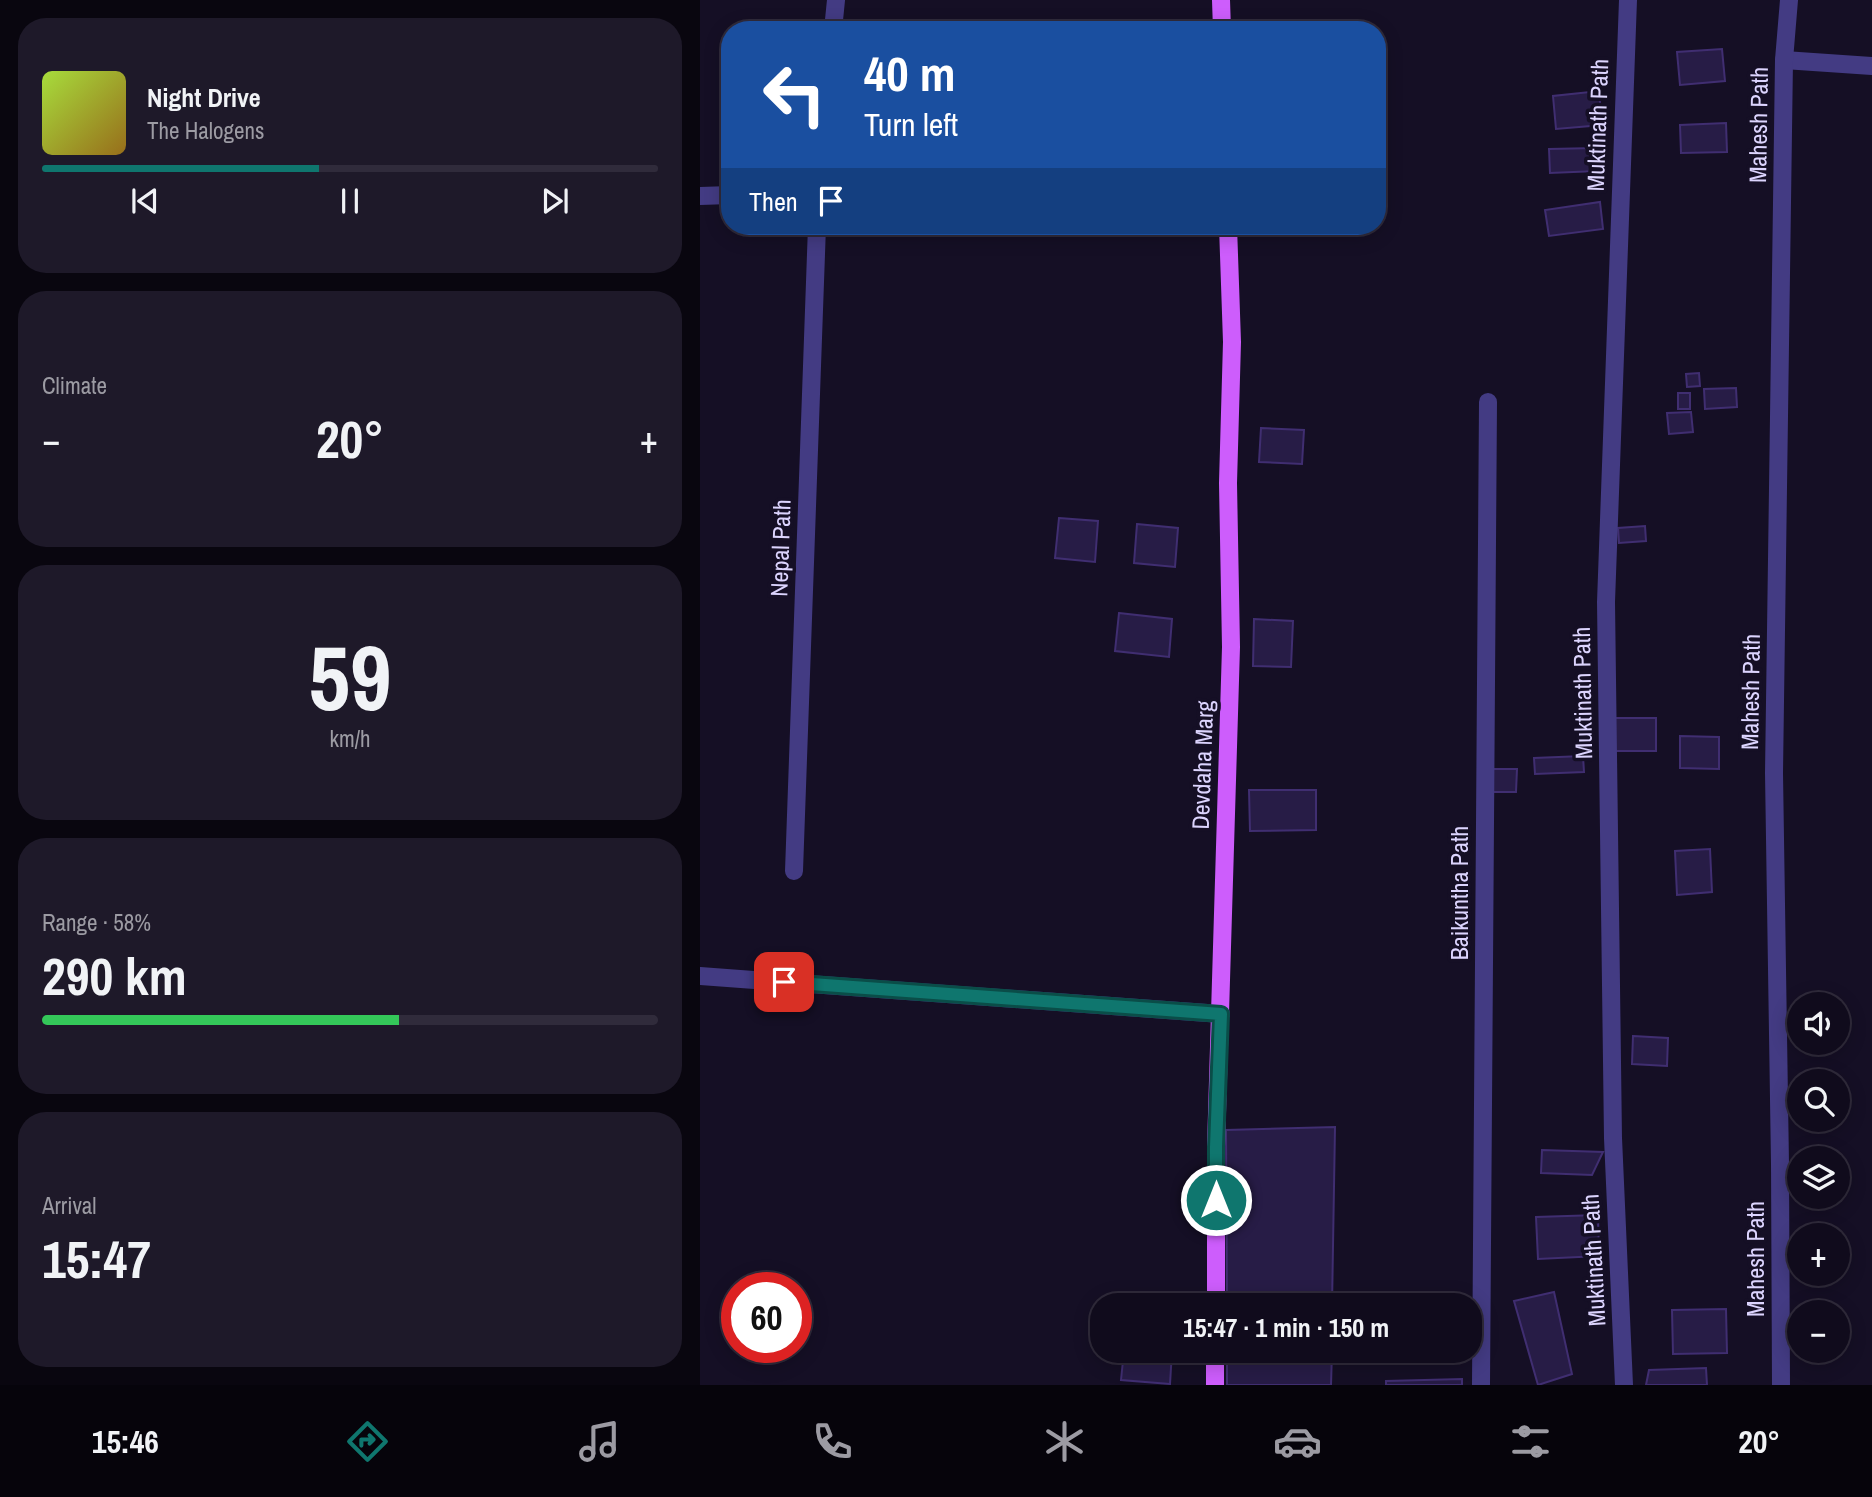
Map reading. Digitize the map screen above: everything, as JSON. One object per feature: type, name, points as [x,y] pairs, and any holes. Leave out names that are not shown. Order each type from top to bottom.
[{"type":"main road","points":[[1221,0],[1222,21]]},
{"type":"main road","name":"Devdaha Marg","points":[[1216,1293],[1216,1147],[1231,647],[1228,483],[1232,342],[1228,235]]},
{"type":"main road","points":[[1215,1363],[1215,1385]]},
{"type":"street","points":[[835,21],[836,0]]},
{"type":"street","name":"Muktinath Path","points":[[1624,1385],[1613,1138],[1606,602],[1628,0]]},
{"type":"street","name":"Mahesh Path","points":[[1781,1385],[1774,773],[1784,60],[1789,0]]},
{"type":"street","points":[[1784,60],[1872,66]]},
{"type":"street","points":[[700,196],[721,195]]},
{"type":"street","name":"Nepal Path","points":[[794,871],[817,235]]},
{"type":"street","name":"Baikuntha Path","points":[[1481,1385],[1488,402]]},
{"type":"street","points":[[700,976],[1221,1014]]},
{"type":"building","points":[[1722,49],[1725,81],[1680,85],[1677,52]]},
{"type":"building","points":[[1599,91],[1602,125],[1556,129],[1553,96]]},
{"type":"building","points":[[1726,123],[1727,152],[1681,153],[1680,125]]},
{"type":"building","points":[[1596,148],[1597,171],[1550,173],[1549,149]]},
{"type":"building","points":[[1600,202],[1603,229],[1549,236],[1545,210]]},
{"type":"building","points":[[1699,373],[1700,386],[1687,387],[1686,374]]},
{"type":"building","points":[[1736,388],[1737,407],[1705,409],[1704,389]]},
{"type":"building","points":[[1678,393],[1690,393],[1690,409],[1678,409]]},
{"type":"building","points":[[1691,412],[1693,432],[1669,434],[1667,413]]},
{"type":"building","points":[[1261,428],[1304,430],[1302,464],[1259,462]]},
{"type":"building","points":[[1059,518],[1098,521],[1095,562],[1055,558]]},
{"type":"building","points":[[1137,524],[1178,528],[1175,567],[1134,563]]},
{"type":"building","points":[[1645,526],[1646,541],[1619,543],[1618,528]]},
{"type":"building","points":[[1119,613],[1172,619],[1169,657],[1115,651]]},
{"type":"building","points":[[1254,619],[1293,621],[1291,667],[1253,666]]},
{"type":"building","points":[[1614,718],[1656,718],[1656,751],[1614,751]]},
{"type":"building","points":[[1680,736],[1719,737],[1719,769],[1680,768]]},
{"type":"building","points":[[1583,756],[1584,772],[1535,774],[1534,758]]},
{"type":"building","points":[[1492,769],[1517,769],[1516,792],[1491,792]]},
{"type":"building","points":[[1249,790],[1316,790],[1316,830],[1250,831]]},
{"type":"building","points":[[1710,849],[1712,892],[1677,895],[1675,851]]},
{"type":"building","points":[[1633,1036],[1668,1038],[1667,1066],[1632,1064]]},
{"type":"building","points":[[1335,1127],[1332,1293],[1227,1293],[1226,1130]]},
{"type":"building","points":[[1542,1150],[1603,1152],[1592,1175],[1541,1173]]},
{"type":"building","points":[[1598,1215],[1599,1256],[1538,1259],[1536,1217]]},
{"type":"building","points":[[1554,1292],[1572,1374],[1538,1385],[1514,1301]]},
{"type":"building","points":[[1726,1309],[1727,1353],[1673,1354],[1672,1310]]},
{"type":"building","points":[[1123,1363],[1171,1363],[1170,1384],[1121,1380]]},
{"type":"building","points":[[1227,1363],[1332,1363],[1331,1385],[1227,1385]]},
{"type":"building","points":[[1706,1368],[1707,1385],[1646,1385],[1649,1370]]},
{"type":"building","points":[[1462,1379],[1462,1385],[1386,1385],[1386,1381]]},
{"type":"route","points":[[784,982],[1221,1014],[1216,1200]]}]
